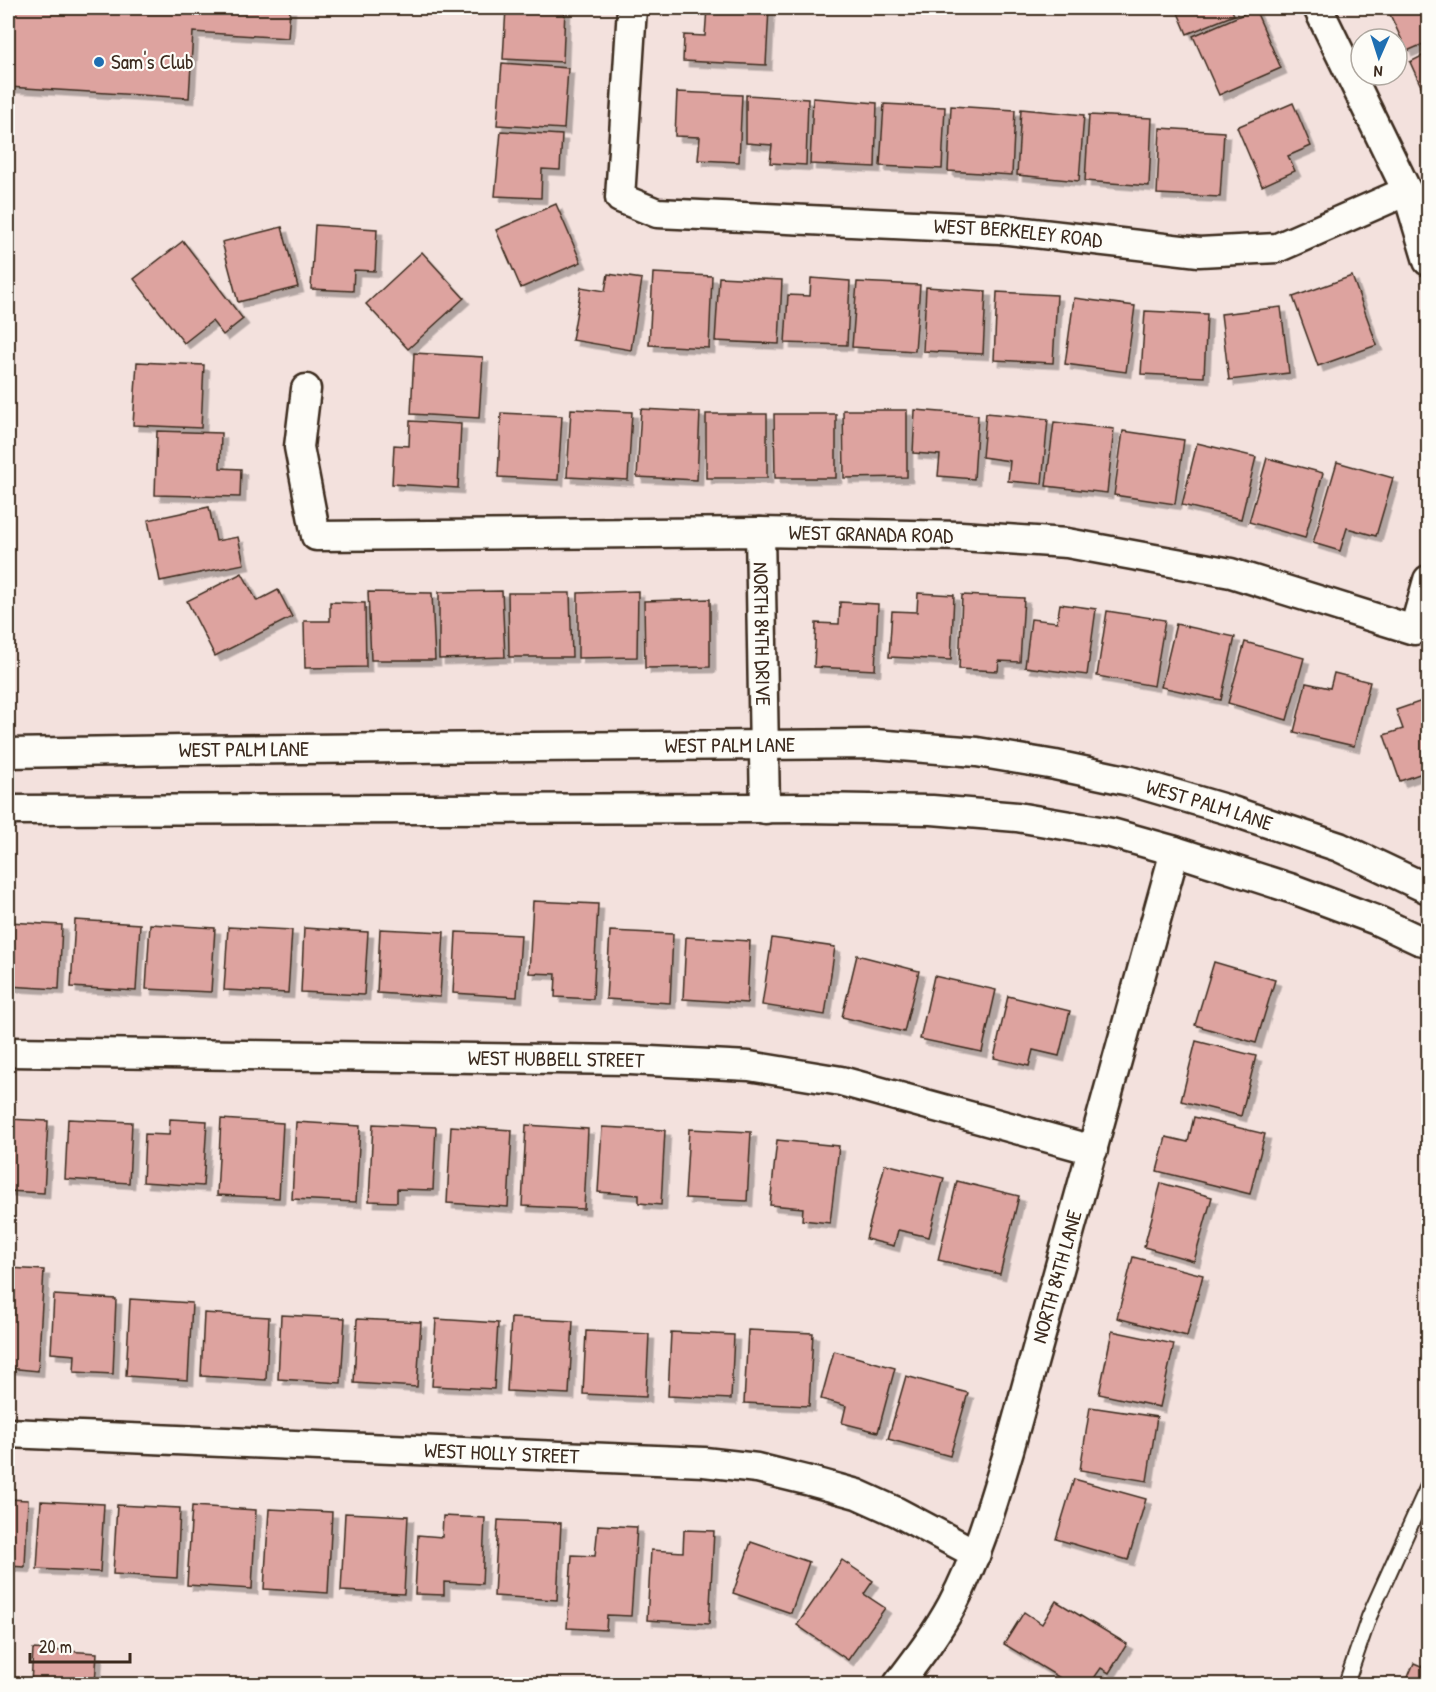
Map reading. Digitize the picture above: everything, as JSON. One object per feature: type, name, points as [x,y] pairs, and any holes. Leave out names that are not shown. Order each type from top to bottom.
[{"type":"street","name":"WEST BERKELEY ROAD","points":[[632,8],[620,198],[657,213],[1000,229],[1199,252],[1277,248],[1407,191]]},
{"type":"street","points":[[1318,8],[1407,191],[1428,261]]},
{"type":"street","name":"WEST GRANADA ROAD","points":[[306,389],[299,447],[316,536],[760,532],[961,536],[1067,543],[1232,573],[1413,630],[1428,580]]},
{"type":"street","name":"NORTH 84TH DRIVE","points":[[760,532],[765,809]]},
{"type":"street","name":"WEST PALM LANE","points":[[8,753],[765,744],[874,744],[977,752],[1119,778],[1232,811],[1339,847],[1428,890]]},
{"type":"street","points":[[8,810],[932,810],[1017,817],[1111,833],[1175,851],[1293,889],[1428,942]]},
{"type":"street","name":"NORTH 84TH LANE","points":[[898,1684],[952,1605],[976,1554],[990,1514],[1175,851]]},
{"type":"street","name":"WEST HUBBELL STREET","points":[[8,1052],[630,1060],[749,1065],[841,1081],[1093,1150]]},
{"type":"street","name":"WEST HOLLY STREET","points":[[8,1433],[692,1461],[757,1468],[857,1494],[897,1512],[976,1554]]},
{"type":"lane","points":[[1346,1684],[1369,1617],[1428,1486]]},
{"type":"building","name":"Sam's Club","points":[[8,8],[290,8],[288,38],[193,32],[189,98],[8,87]]},
{"type":"building","points":[[506,8],[565,8],[563,62],[503,59]]},
{"type":"building","points":[[707,8],[769,8],[766,65],[683,61],[684,35],[705,36]]},
{"type":"building","points":[[1176,8],[1231,8],[1234,15],[1187,34]]},
{"type":"building","points":[[1387,8],[1428,8],[1428,42],[1409,50],[1409,27],[1396,27]]},
{"type":"building","points":[[1255,9],[1281,68],[1219,95],[1193,36]]},
{"type":"building","points":[[1428,53],[1428,93],[1425,95],[1410,62]]},
{"type":"building","points":[[502,63],[568,68],[564,129],[497,125]]},
{"type":"building","points":[[677,92],[742,95],[739,162],[698,160],[700,137],[675,136]]},
{"type":"building","points":[[746,95],[808,99],[806,165],[770,163],[772,145],[746,143]]},
{"type":"building","points":[[813,98],[877,103],[875,167],[810,164]]},
{"type":"building","points":[[1293,103],[1311,146],[1288,156],[1295,171],[1262,186],[1237,127]]},
{"type":"building","points":[[884,104],[945,107],[942,169],[880,166]]},
{"type":"building","points":[[951,106],[1015,110],[1012,175],[948,171]]},
{"type":"building","points":[[1021,109],[1084,115],[1079,181],[1017,175]]},
{"type":"building","points":[[1089,115],[1152,118],[1149,186],[1085,181]]},
{"type":"building","points":[[1160,128],[1224,132],[1220,197],[1157,194]]},
{"type":"building","points":[[501,131],[562,135],[560,170],[542,169],[541,198],[495,196]]},
{"type":"building","points":[[556,204],[581,262],[521,288],[496,230]]},
{"type":"building","points":[[315,225],[377,229],[375,271],[354,270],[353,291],[311,289]]},
{"type":"building","points":[[282,227],[298,287],[238,302],[222,242]]},
{"type":"building","points":[[183,241],[243,319],[223,335],[212,321],[184,343],[134,279]]},
{"type":"building","points":[[422,252],[464,298],[408,349],[366,304]]},
{"type":"building","points":[[653,273],[712,276],[709,348],[649,345]]},
{"type":"building","points":[[608,274],[642,279],[631,350],[572,340],[581,287],[605,291]]},
{"type":"building","points":[[1352,276],[1377,345],[1318,366],[1293,297]]},
{"type":"building","points":[[719,277],[782,280],[779,344],[715,341]]},
{"type":"building","points":[[811,278],[850,281],[847,345],[785,343],[788,295],[810,296]]},
{"type":"building","points":[[857,282],[920,285],[915,351],[852,347]]},
{"type":"building","points":[[926,287],[986,291],[983,354],[923,351]]},
{"type":"building","points":[[997,292],[1057,295],[1053,363],[994,360]]},
{"type":"building","points":[[1074,298],[1135,306],[1126,372],[1065,364]]},
{"type":"building","points":[[1281,307],[1289,373],[1229,380],[1221,314]]},
{"type":"building","points":[[1145,311],[1207,314],[1204,377],[1141,374]]},
{"type":"building","points":[[414,353],[483,357],[479,418],[411,414]]},
{"type":"building","points":[[137,362],[204,365],[201,428],[133,425]]},
{"type":"building","points":[[571,409],[632,412],[628,480],[567,477]]},
{"type":"building","points":[[641,409],[700,412],[697,480],[637,477]]},
{"type":"building","points":[[843,410],[907,410],[907,477],[844,478]]},
{"type":"building","points":[[915,410],[978,415],[974,479],[938,476],[940,455],[913,453]]},
{"type":"building","points":[[501,413],[562,416],[558,480],[498,477]]},
{"type":"building","points":[[986,413],[1048,419],[1042,484],[1008,481],[1010,461],[982,457]]},
{"type":"building","points":[[706,414],[767,414],[767,478],[706,478]]},
{"type":"building","points":[[774,414],[836,414],[836,478],[775,478]]},
{"type":"building","points":[[410,421],[461,424],[458,488],[392,484],[394,445],[409,446]]},
{"type":"building","points":[[1054,422],[1114,429],[1107,493],[1046,486]]},
{"type":"building","points":[[157,431],[221,433],[220,468],[241,469],[240,497],[155,495]]},
{"type":"building","points":[[1123,431],[1184,440],[1175,504],[1114,495]]},
{"type":"building","points":[[1197,443],[1256,457],[1241,519],[1182,505]]},
{"type":"building","points":[[1267,458],[1323,473],[1305,538],[1249,522]]},
{"type":"building","points":[[1337,462],[1393,478],[1376,536],[1347,528],[1340,551],[1313,543]]},
{"type":"building","points":[[209,507],[216,541],[238,537],[244,564],[160,581],[148,520]]},
{"type":"building","points":[[242,573],[257,601],[278,590],[292,617],[215,656],[187,601]]},
{"type":"building","points":[[502,591],[505,657],[439,659],[439,592]]},
{"type":"building","points":[[638,591],[637,657],[578,658],[578,593]]},
{"type":"building","points":[[368,592],[432,593],[435,660],[371,660]]},
{"type":"building","points":[[508,593],[570,593],[572,657],[509,657]]},
{"type":"building","points":[[918,593],[954,595],[951,660],[889,657],[892,611],[917,612]]},
{"type":"building","points":[[962,595],[1024,598],[1020,662],[999,661],[998,671],[959,669]]},
{"type":"building","points":[[710,599],[710,667],[645,668],[644,601]]},
{"type":"building","points":[[330,602],[365,603],[366,667],[305,668],[304,621],[330,621]]},
{"type":"building","points":[[840,602],[878,604],[875,670],[814,667],[816,623],[839,624]]},
{"type":"building","points":[[1060,604],[1096,609],[1087,675],[1025,667],[1031,619],[1057,622]]},
{"type":"building","points":[[1107,611],[1165,620],[1154,686],[1097,676]]},
{"type":"building","points":[[1176,624],[1235,637],[1221,700],[1161,687]]},
{"type":"building","points":[[1245,642],[1304,658],[1287,720],[1228,703]]},
{"type":"building","points":[[1334,673],[1370,682],[1354,746],[1294,732],[1306,683],[1330,688]]},
{"type":"building","points":[[1428,699],[1428,771],[1400,781],[1384,735],[1403,729],[1396,710]]},
{"type":"building","points":[[533,901],[598,904],[593,999],[555,997],[556,974],[529,973]]},
{"type":"building","points":[[75,920],[140,924],[136,991],[71,987]]},
{"type":"building","points":[[8,922],[62,925],[59,989],[8,986]]},
{"type":"building","points":[[150,924],[215,928],[211,992],[146,989]]},
{"type":"building","points":[[228,927],[292,930],[288,993],[224,990]]},
{"type":"building","points":[[304,928],[368,932],[364,995],[301,992]]},
{"type":"building","points":[[380,929],[444,932],[440,997],[377,993]]},
{"type":"building","points":[[610,931],[673,934],[670,1003],[606,999]]},
{"type":"building","points":[[456,932],[521,935],[517,997],[453,993]]},
{"type":"building","points":[[686,937],[750,941],[747,1003],[683,999]]},
{"type":"building","points":[[772,938],[835,947],[825,1015],[762,1005]]},
{"type":"building","points":[[857,955],[919,971],[904,1032],[842,1017]]},
{"type":"building","points":[[1214,962],[1275,980],[1256,1043],[1195,1025]]},
{"type":"building","points":[[934,976],[996,990],[982,1052],[920,1039]]},
{"type":"building","points":[[1008,996],[1070,1011],[1059,1056],[1033,1050],[1029,1066],[994,1058]]},
{"type":"building","points":[[1196,1041],[1256,1056],[1241,1116],[1181,1101]]},
{"type":"building","points":[[1194,1117],[1265,1134],[1250,1194],[1157,1171],[1166,1137],[1188,1142]]},
{"type":"building","points":[[8,1119],[48,1121],[44,1193],[8,1191]]},
{"type":"building","points":[[68,1119],[132,1122],[129,1183],[65,1179]]},
{"type":"building","points":[[170,1119],[207,1121],[203,1186],[143,1182],[145,1134],[169,1135]]},
{"type":"building","points":[[221,1119],[283,1123],[279,1198],[217,1195]]},
{"type":"building","points":[[296,1122],[360,1126],[356,1202],[292,1199]]},
{"type":"building","points":[[373,1124],[436,1127],[433,1190],[397,1189],[397,1202],[369,1201]]},
{"type":"building","points":[[526,1125],[588,1129],[584,1209],[522,1206]]},
{"type":"building","points":[[451,1126],[512,1130],[508,1207],[447,1203]]},
{"type":"building","points":[[602,1127],[665,1130],[661,1205],[639,1203],[639,1195],[598,1192]]},
{"type":"building","points":[[689,1129],[751,1132],[747,1201],[685,1198]]},
{"type":"building","points":[[777,1140],[839,1146],[830,1223],[802,1220],[803,1208],[770,1205]]},
{"type":"building","points":[[885,1164],[944,1178],[929,1237],[898,1230],[894,1246],[866,1239]]},
{"type":"building","points":[[957,1181],[1019,1196],[1000,1274],[938,1260]]},
{"type":"building","points":[[1161,1183],[1212,1197],[1194,1261],[1144,1247]]},
{"type":"building","points":[[1133,1257],[1203,1275],[1187,1336],[1117,1318]]},
{"type":"building","points":[[8,1268],[44,1270],[38,1371],[8,1368]]},
{"type":"building","points":[[54,1295],[116,1299],[113,1374],[74,1372],[75,1355],[51,1353]]},
{"type":"building","points":[[130,1299],[192,1303],[188,1380],[126,1376]]},
{"type":"building","points":[[204,1313],[269,1317],[266,1380],[201,1376]]},
{"type":"building","points":[[281,1315],[345,1318],[341,1383],[278,1379]]},
{"type":"building","points":[[511,1318],[573,1321],[569,1394],[507,1391]]},
{"type":"building","points":[[357,1319],[421,1322],[417,1387],[354,1383]]},
{"type":"building","points":[[436,1319],[498,1323],[494,1389],[432,1386]]},
{"type":"building","points":[[748,1330],[813,1333],[809,1406],[744,1403]]},
{"type":"building","points":[[586,1331],[649,1334],[646,1397],[583,1394]]},
{"type":"building","points":[[1112,1331],[1174,1344],[1160,1407],[1099,1394]]},
{"type":"building","points":[[671,1332],[734,1335],[731,1399],[668,1396]]},
{"type":"building","points":[[834,1351],[895,1368],[878,1432],[842,1423],[846,1406],[821,1399]]},
{"type":"building","points":[[906,1376],[968,1393],[950,1456],[888,1439]]},
{"type":"building","points":[[1090,1407],[1157,1417],[1147,1481],[1080,1470]]},
{"type":"building","points":[[1074,1479],[1146,1499],[1128,1560],[1056,1539]]},
{"type":"building","points":[[8,1499],[28,1500],[25,1567],[8,1566]]},
{"type":"building","points":[[41,1501],[104,1504],[100,1572],[37,1569]]},
{"type":"building","points":[[117,1505],[180,1508],[177,1578],[113,1574]]},
{"type":"building","points":[[192,1506],[256,1510],[252,1589],[187,1585]]},
{"type":"building","points":[[269,1509],[332,1512],[328,1593],[264,1589]]},
{"type":"building","points":[[345,1513],[408,1516],[404,1594],[341,1591]]},
{"type":"building","points":[[443,1516],[485,1518],[482,1584],[444,1582],[444,1595],[415,1594],[418,1535],[442,1537]]},
{"type":"building","points":[[498,1520],[561,1523],[557,1600],[494,1596]]},
{"type":"building","points":[[598,1525],[637,1527],[631,1616],[607,1615],[606,1630],[567,1628],[572,1555],[595,1556]]},
{"type":"building","points":[[684,1530],[714,1531],[709,1624],[647,1620],[651,1550],[683,1552]]},
{"type":"building","points":[[751,1542],[809,1562],[791,1613],[733,1593]]},
{"type":"building","points":[[842,1560],[873,1581],[864,1594],[885,1608],[848,1660],[797,1625]]},
{"type":"building","points":[[1056,1601],[1127,1644],[1109,1673],[1101,1668],[1090,1684],[1070,1684],[1004,1644],[1024,1612],[1042,1624]]},
{"type":"building","points":[[33,1649],[97,1653],[95,1684],[31,1684]]},
{"type":"building","points":[[1414,1663],[1428,1669],[1428,1684],[1405,1684]]},
{"type":"place","name":"Sam's Club","points":[[99,62]]}]
